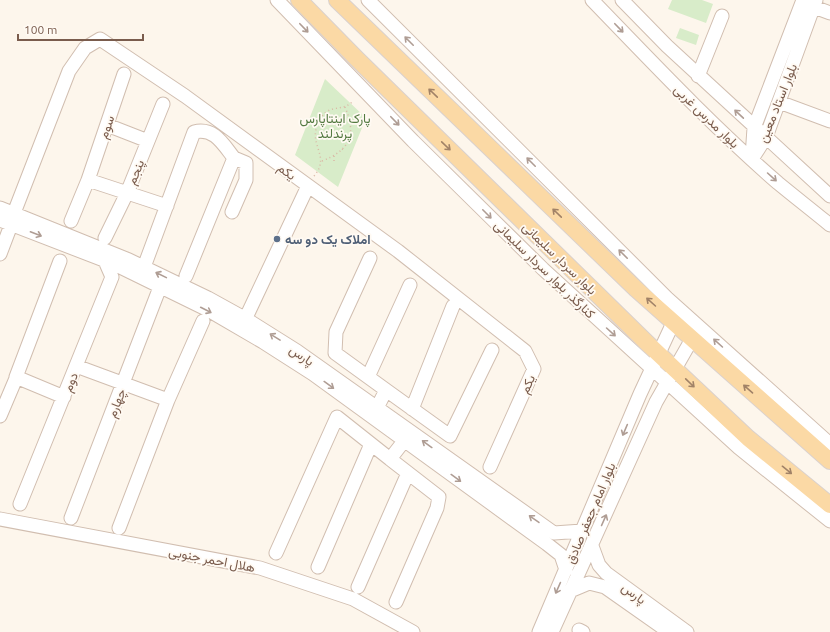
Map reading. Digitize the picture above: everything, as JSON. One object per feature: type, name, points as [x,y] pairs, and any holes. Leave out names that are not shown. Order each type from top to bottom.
[{"type":"main road","name":"بلوار سردار سلیمانی","points":[[299,0],[655,362],[676,369],[748,438],[830,505]]},
{"type":"main road","points":[[337,0],[674,323],[830,461]]},
{"type":"street","name":"کنارگذر بلوار سردار سلیمانی","points":[[277,0],[371,97],[543,269],[655,362],[667,383],[739,448],[830,520]]},
{"type":"street","points":[[368,0],[667,298],[830,443]]},
{"type":"street","name":"بلوار مدرس غربی","points":[[592,0],[656,67],[752,159],[778,183],[830,225]]},
{"type":"street","name":"بلوار مدرس غربی","points":[[622,0],[698,76],[830,196]]},
{"type":"street","points":[[806,2],[830,13]]},
{"type":"street","name":"بلوار استاد معین","points":[[752,159],[754,128],[806,2]]},
{"type":"street","name":"بلوار استاد معین","points":[[752,159],[766,137],[779,102],[806,2]]},
{"type":"street","points":[[698,76],[722,16]]},
{"type":"street","name":"یکم","points":[[8,219],[70,71],[85,48],[100,39],[185,96],[398,251],[525,351],[534,368],[490,467]]},
{"type":"street","points":[[357,59],[371,97]]},
{"type":"street","name":"سوم","points":[[71,221],[88,180],[124,74]]},
{"type":"street","points":[[779,102],[830,121]]},
{"type":"street","name":"پنجم","points":[[105,238],[127,193],[163,104]]},
{"type":"street","points":[[107,125],[148,141]]},
{"type":"street","points":[[144,267],[194,132],[203,130],[216,137],[234,158],[246,163],[246,180],[232,212]]},
{"type":"street","points":[[186,276],[234,158]]},
{"type":"street","points":[[88,180],[167,206]]},
{"type":"street","points":[[243,324],[308,186]]},
{"type":"street","name":"پارس","points":[[0,208],[8,219],[125,270],[208,310],[243,324],[297,351],[554,533]]},
{"type":"street","points":[[0,254],[8,219]]},
{"type":"street","name":"پارس","points":[[8,219],[144,267],[208,298],[547,544],[561,555],[566,570]]},
{"type":"street","points":[[370,258],[336,332],[335,353],[450,436],[492,350]]},
{"type":"street","points":[[0,416],[60,261]]},
{"type":"street","points":[[105,261],[112,278],[125,270]]},
{"type":"street","name":"دوم","points":[[20,504],[112,278]]},
{"type":"street","points":[[368,377],[410,285]]},
{"type":"street","name":"چهارم","points":[[71,518],[160,287]]},
{"type":"street","points":[[412,409],[453,306]]},
{"type":"street","points":[[119,528],[168,400],[203,321]]},
{"type":"street","name":"بلوار امام جعفر صادق","points":[[538,632],[566,570],[640,394],[674,323]]},
{"type":"street","name":"بلوار امام جعفر صادق","points":[[552,632],[656,402],[692,339]]},
{"type":"street","points":[[76,366],[168,400]]},
{"type":"street","points":[[16,376],[64,397]]},
{"type":"street","points":[[377,408],[386,390]]},
{"type":"street","points":[[640,394],[647,393],[653,397],[656,402]]},
{"type":"street","points":[[771,410],[790,408]]},
{"type":"street","points":[[276,553],[337,417],[439,497],[438,508],[396,602]]},
{"type":"street","points":[[390,458],[404,441]]},
{"type":"street","points":[[318,567],[371,444]]},
{"type":"street","points":[[358,586],[408,473]]},
{"type":"street","name":"هلال احمر جنوبی","points":[[0,519],[260,568],[353,599],[413,632]]},
{"type":"street","points":[[547,544],[553,542],[555,539],[554,533],[582,531]]},
{"type":"street","name":"پارس","points":[[592,546],[599,565],[606,572],[687,632]]},
{"type":"street","name":"پارس","points":[[570,591],[589,583],[606,587],[669,632]]},
{"type":"path","points":[[308,186],[320,169],[322,161],[314,131],[316,127],[324,114],[330,110],[345,107],[352,102]]},
{"type":"path","points":[[322,161],[334,156],[346,145],[352,128],[345,107]]},
{"type":"path","points":[[342,149],[345,152]]},
{"type":"path","points":[[334,156],[334,161]]},
{"type":"green space","points":[[672,0],[702,0],[713,4],[706,23],[668,9]]},
{"type":"green space","points":[[680,28],[699,35],[696,45],[676,38]]},
{"type":"green space","name":"پارک اینتاپارس پرندلند","points":[[325,79],[366,118],[338,187],[295,155]]},
{"type":"place","name":"املاک یک دو سه","points":[[277,239]]}]
